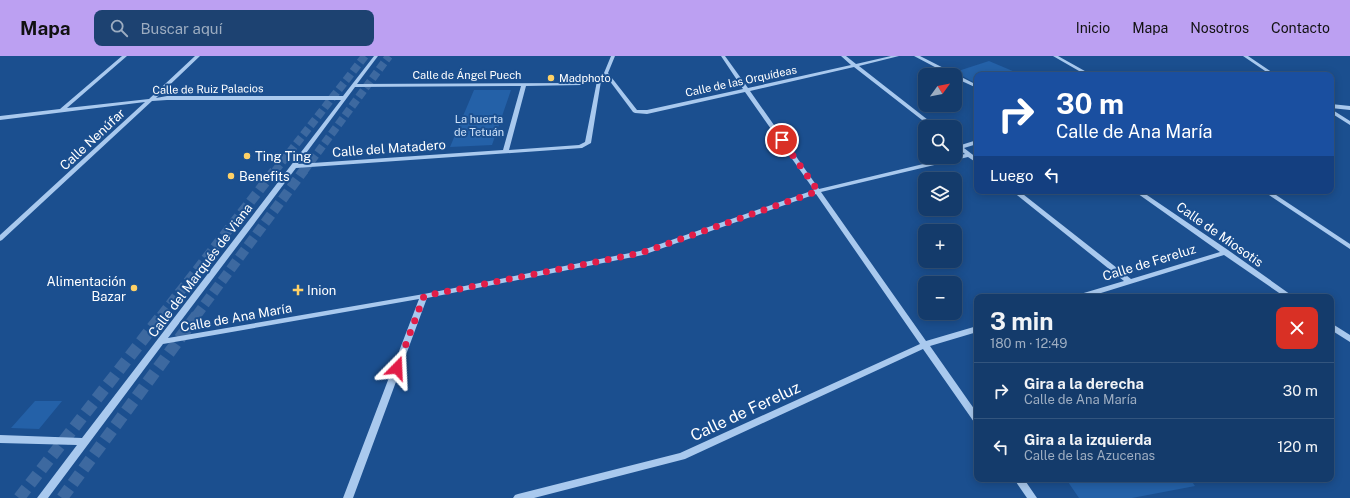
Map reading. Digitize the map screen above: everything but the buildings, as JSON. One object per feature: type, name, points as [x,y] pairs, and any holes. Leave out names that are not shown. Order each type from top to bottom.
[{"type":"street","points":[[61,111],[125,56]]},
{"type":"street","name":"Calle Nenúfar","points":[[0,239],[198,56]]},
{"type":"street","name":"Calle del Marqués de Viana","points":[[42,498],[376,56]]},
{"type":"street","points":[[606,73],[613,56]]},
{"type":"street","points":[[723,56],[974,416]]},
{"type":"street","points":[[843,56],[925,120]]},
{"type":"street","name":"Calle de las Orquídeas","points":[[606,73],[634,111],[647,112],[897,56]]},
{"type":"street","points":[[916,56],[940,68]]},
{"type":"street","points":[[1055,56],[1084,72]]},
{"type":"street","points":[[1245,56],[1269,72]]},
{"type":"street","name":"Calle del Matadero","points":[[294,166],[580,147],[588,142],[599,81],[606,73]]},
{"type":"street","points":[[962,79],[974,85]]},
{"type":"street","points":[[506,151],[524,84]]},
{"type":"street","name":"Calle de Ángel Puech","points":[[354,86],[581,84]]},
{"type":"street","name":"Calle de Ruiz Palacios","points":[[0,118],[167,98],[345,98]]},
{"type":"street","points":[[1334,106],[1350,108]]},
{"type":"street","points":[[1334,113],[1350,123]]},
{"type":"street","points":[[962,144],[974,142]]},
{"type":"street","points":[[962,149],[974,159]]},
{"type":"street","name":"Calle de Ana María","points":[[159,342],[424,296],[641,253],[818,191],[969,155]]},
{"type":"street","points":[[1019,194],[1130,282]]},
{"type":"street","name":"Calle de Miosotis","points":[[1141,194],[1286,294]]},
{"type":"street","points":[[1270,194],[1350,247]]},
{"type":"street","name":"Calle de Fereluz","points":[[1090,294],[1226,252]]},
{"type":"street","points":[[348,498],[424,296]]},
{"type":"street","points":[[1334,328],[1350,339]]},
{"type":"street","name":"Calle de Fereluz","points":[[518,498],[682,456],[924,345],[974,330]]},
{"type":"street","points":[[0,439],[84,442]]},
{"type":"street","points":[[1021,482],[1032,498]]},
{"type":"green space","points":[[989,61],[1015,72],[974,72],[974,82],[962,76],[962,70]]},
{"type":"green space","name":"La huerta de Tetuán","points":[[474,90],[511,90],[492,145],[450,147]]},
{"type":"green space","points":[[35,401],[62,401],[39,429],[11,428]]},
{"type":"green space","points":[[1068,482],[1192,482],[1195,486],[1132,498],[1079,498]]},
{"type":"tunnel","points":[[275,171],[365,56]]},
{"type":"tunnel","points":[[304,171],[389,56]]},
{"type":"tunnel","points":[[161,316],[275,170]]},
{"type":"tunnel","points":[[196,316],[304,170]]},
{"type":"tunnel","points":[[19,498],[162,315]]},
{"type":"tunnel","points":[[62,498],[197,315]]},
{"type":"place","name":"Madphoto","points":[[551,78]]},
{"type":"place","name":"Ting Ting","points":[[247,156]]},
{"type":"place","name":"Benefits","points":[[231,176]]},
{"type":"place","name":"Alimentación Bazar","points":[[134,288]]},
{"type":"place","name":"Inion","points":[[298,290]]},
{"type":"route","points":[[397,368],[424,296],[641,253],[818,191],[782,140]]}]
